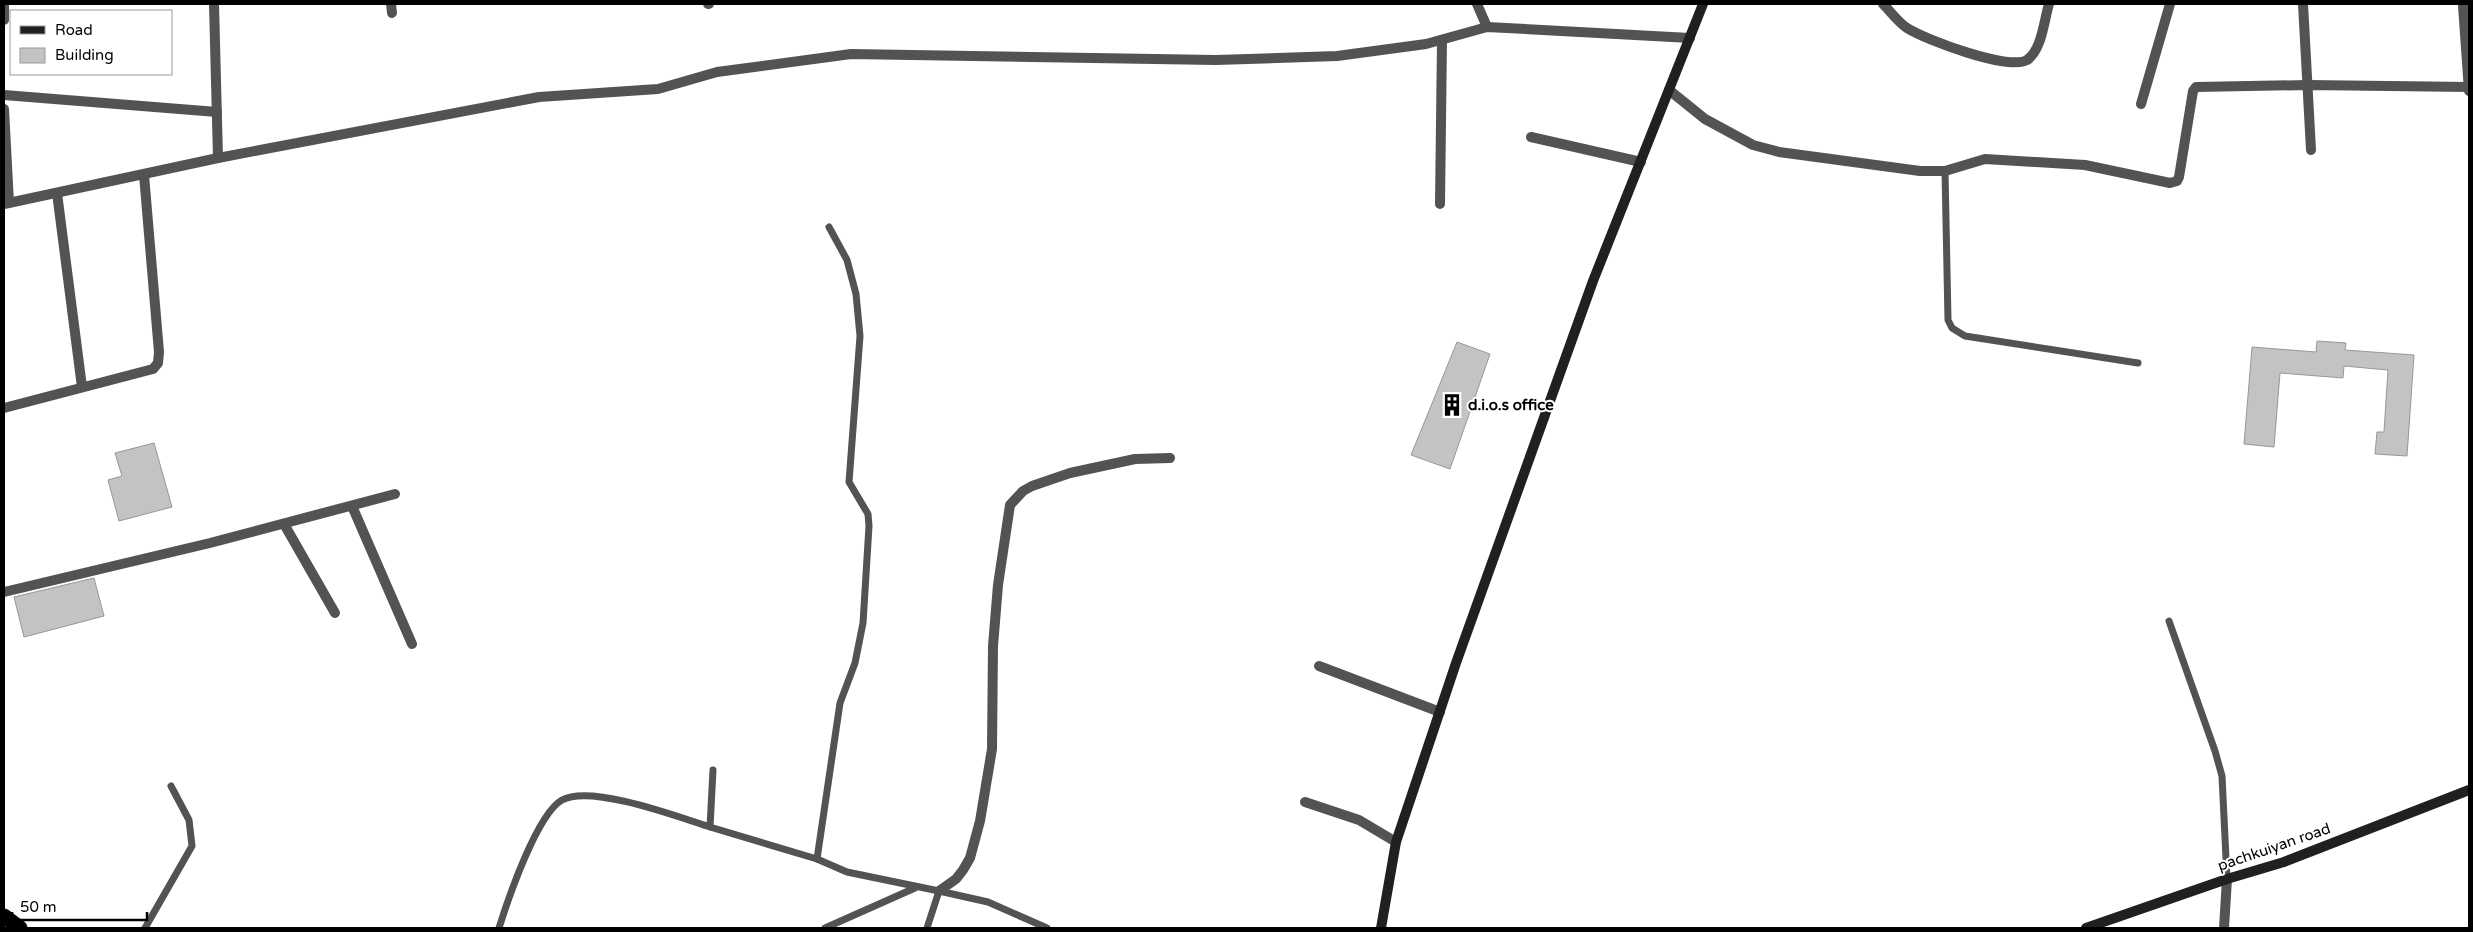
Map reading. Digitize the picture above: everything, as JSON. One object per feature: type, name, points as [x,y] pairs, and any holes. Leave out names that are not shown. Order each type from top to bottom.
[{"type":"highway","points":[[4,916],[20,928]]},
{"type":"main road","points":[[1381,928],[1396,842],[1456,663],[1593,281],[1703,4]]},
{"type":"main road","name":"pachkuiyan road","points":[[2086,928],[2228,879],[2284,862],[2469,790]]},
{"type":"street","points":[[4,4],[4,20]]},
{"type":"street","points":[[214,4],[218,158]]},
{"type":"street","points":[[1477,4],[1487,26]]},
{"type":"street","points":[[1883,4],[1908,28],[1963,51],[2008,64],[2026,60],[2035,51],[2049,4]]},
{"type":"street","points":[[2142,104],[2170,4]]},
{"type":"street","points":[[2303,4],[2311,150]]},
{"type":"street","points":[[2463,6],[2469,91]]},
{"type":"street","points":[[4,109],[6,204],[218,158],[539,97],[658,89],[717,72],[825,56],[851,54],[1216,60],[1337,56],[1408,47],[1442,40],[1487,26],[1690,38]]},
{"type":"street","points":[[1440,204],[1442,40]]},
{"type":"street","points":[[1669,90],[1705,119],[1753,145],[1779,152],[1920,171],[1945,171],[1976,160],[1994,159],[2085,165],[2170,183],[2177,181],[2179,177],[2193,91],[2196,87],[2308,84],[2469,87]]},
{"type":"street","points":[[4,95],[217,112]]},
{"type":"street","points":[[1531,136],[1641,162]]},
{"type":"street","points":[[4,408],[153,369],[158,362],[159,352],[144,175]]},
{"type":"street","points":[[57,193],[82,387]]},
{"type":"street","points":[[938,891],[956,879],[963,870],[977,837],[992,749],[994,637],[998,585],[1010,505],[1016,497],[1032,486],[1070,473],[1135,459],[1170,458]]},
{"type":"street","points":[[4,592],[284,524],[395,494]]},
{"type":"street","points":[[352,506],[412,644]]},
{"type":"street","points":[[284,524],[335,613]]},
{"type":"street","points":[[1319,666],[1440,712]]},
{"type":"street","points":[[1305,802],[1359,820],[1396,842]]},
{"type":"street","points":[[2224,928],[2228,879]]},
{"type":"lane","points":[[1945,171],[1948,320],[1952,328],[1965,336],[2138,364]]},
{"type":"lane","points":[[817,859],[840,703],[855,664],[863,623],[869,526],[868,514],[849,482],[860,336],[856,294],[847,260],[829,227]]},
{"type":"lane","points":[[2169,622],[2216,751],[2222,776],[2228,879]]},
{"type":"lane","points":[[710,827],[713,770]]},
{"type":"lane","points":[[145,928],[192,846],[189,820],[171,786]]},
{"type":"lane","points":[[499,928],[528,852],[551,809],[563,799],[574,796],[609,798],[817,859],[847,872],[988,902],[1047,928]]},
{"type":"lane","points":[[825,928],[916,888]]},
{"type":"lane","points":[[927,928],[938,891]]},
{"type":"building","points":[[2317,341],[2346,343],[2345,350],[2414,355],[2407,456],[2375,454],[2377,432],[2384,432],[2388,370],[2344,366],[2343,378],[2280,373],[2274,447],[2244,444],[2252,347],[2316,352]]},
{"type":"building","name":"d.i.o.s office","points":[[1457,342],[1490,354],[1450,469],[1411,455]]},
{"type":"building","points":[[154,443],[172,507],[119,521],[108,480],[122,476],[115,453]]},
{"type":"building","points":[[94,578],[104,616],[24,637],[14,597]]},
{"type":"place","name":"d.i.o.s office","points":[[1452,405]]}]
